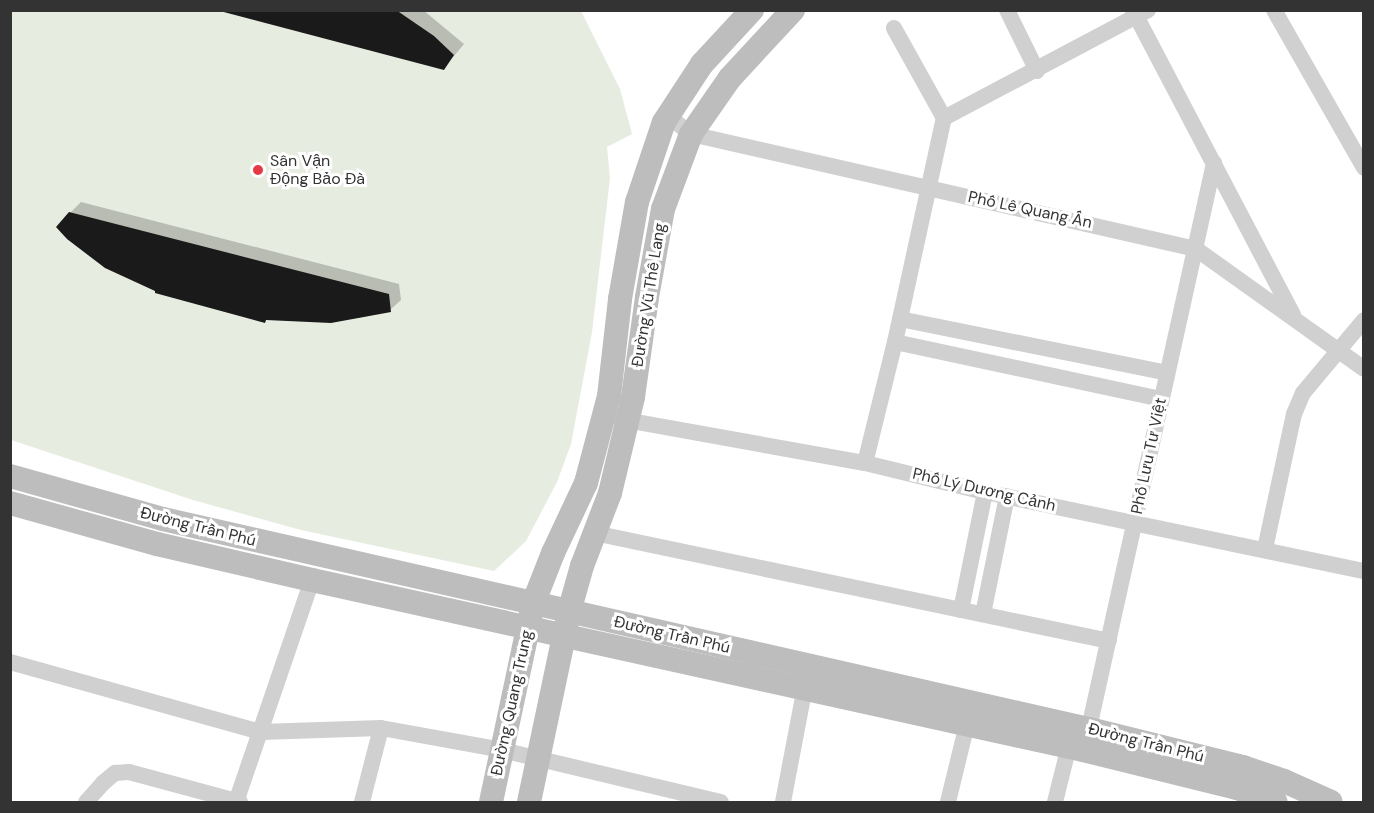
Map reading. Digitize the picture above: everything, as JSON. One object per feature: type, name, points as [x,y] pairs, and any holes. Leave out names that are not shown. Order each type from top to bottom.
[{"type":"main road","name":"Đường Vũ Thê Lang","points":[[533,604],[553,553],[586,483],[604,416],[637,202],[668,116],[702,64],[752,10]]},
{"type":"main road","name":"Đường Vũ Thê Lang","points":[[569,612],[594,533],[610,493],[628,420],[663,209],[692,134],[730,78],[793,10]]},
{"type":"main road","name":"Đường Trần Phú","points":[[10,476],[163,519],[569,612],[1080,742],[1237,788],[1276,802]]},
{"type":"main road","name":"Đường Trần Phú","points":[[10,502],[157,544],[312,580],[967,724],[1243,767],[1284,781],[1331,802]]},
{"type":"main road","name":"Đường Quang Trung","points":[[491,802],[533,604]]},
{"type":"main road","points":[[529,802],[569,612]]},
{"type":"street","points":[[1007,10],[1037,70]]},
{"type":"street","points":[[1274,10],[1364,168]]},
{"type":"street","points":[[944,118],[1037,70],[1139,13],[1294,318]]},
{"type":"street","points":[[865,463],[895,342],[944,118],[894,28]]},
{"type":"street","name":"Phố Lê Quang Ấn","points":[[668,116],[692,134],[1196,249],[1364,369]]},
{"type":"street","name":"Phố Lưu Tư Việt","points":[[1055,802],[1080,742],[1109,641],[1214,163]]},
{"type":"street","points":[[900,319],[1167,373]]},
{"type":"street","points":[[1264,549],[1294,414],[1303,393],[1364,320]]},
{"type":"street","points":[[895,342],[1161,399]]},
{"type":"street","name":"Phố Lý Dương Cảnh","points":[[604,416],[865,463],[985,492],[1364,571]]},
{"type":"street","points":[[961,610],[985,492]]},
{"type":"street","points":[[982,614],[1007,496]]},
{"type":"street","points":[[594,533],[1109,641]]},
{"type":"street","points":[[86,802],[115,773],[129,772],[238,802],[312,580]]},
{"type":"street","points":[[10,662],[261,732],[381,728],[539,758],[658,796],[721,802]]},
{"type":"street","points":[[783,802],[805,687]]},
{"type":"street","points":[[948,802],[967,724]]},
{"type":"street","points":[[362,802],[381,728]]},
{"type":"shaded area","points":[[10,11],[581,11],[620,89],[632,134],[607,147],[610,178],[592,332],[571,444],[557,482],[526,541],[494,571],[301,530],[193,500],[11,440]]},
{"type":"building","points":[[216,10],[396,10],[434,36],[454,55],[444,70]]},
{"type":"building","points":[[69,212],[389,294],[391,312],[331,323],[266,320],[265,323],[155,293],[105,268],[67,239],[56,227]]},
{"type":"place","name":"Sân Vận Động Bảo Đà","points":[[258,170]]}]
